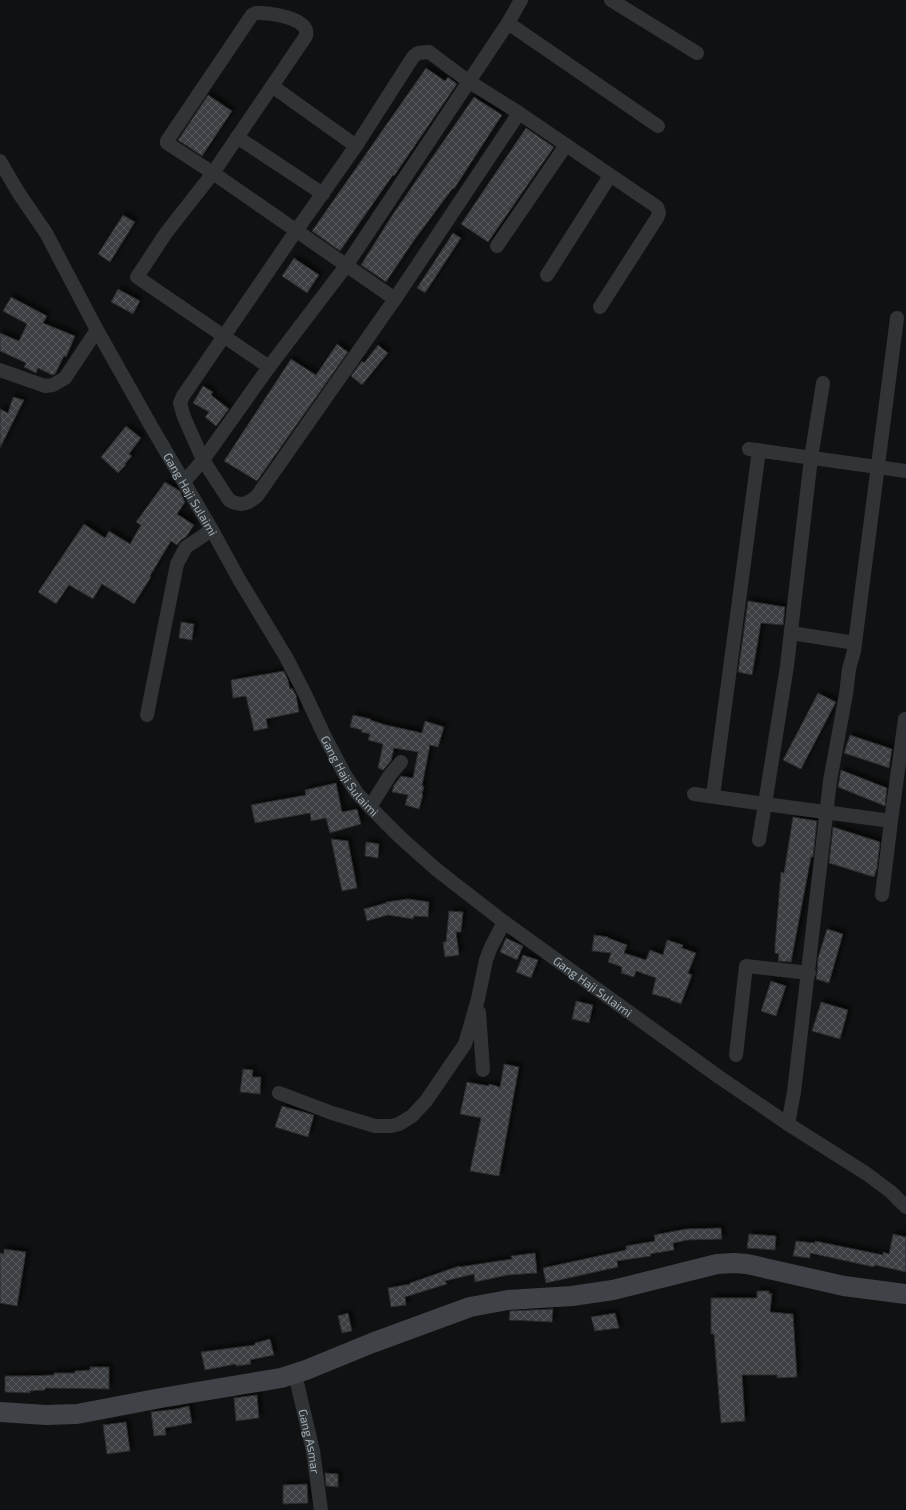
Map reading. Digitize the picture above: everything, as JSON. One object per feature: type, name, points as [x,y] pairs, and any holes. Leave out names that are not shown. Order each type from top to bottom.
[{"type":"street","points":[[184,482],[203,460],[269,367],[346,266],[522,0]]},
{"type":"street","points":[[611,0],[697,54]]},
{"type":"street","points":[[269,367],[136,277],[166,233],[213,173],[306,36],[306,30],[295,19],[256,13],[252,15],[167,142],[168,145],[213,173],[395,299]]},
{"type":"street","points":[[508,23],[658,126]]},
{"type":"street","points":[[519,113],[395,299],[257,496],[250,502],[243,505],[235,504],[229,500],[203,460],[184,417],[180,403],[183,396],[356,146],[418,53],[429,52],[468,81],[519,113],[657,207],[659,213],[657,218],[600,307]]},
{"type":"street","points":[[272,86],[356,146]]},
{"type":"street","points":[[237,137],[323,194]]},
{"type":"street","points":[[497,246],[566,145]]},
{"type":"street","name":"Gang Haji Sulaimi","points":[[0,161],[18,192],[46,233],[97,330],[151,426],[297,677],[324,735],[346,775],[370,807],[401,838],[437,870],[504,922],[660,1035],[788,1124],[867,1174],[891,1192],[906,1207]]},
{"type":"street","points":[[548,275],[610,176]]},
{"type":"street","points":[[788,1124],[794,1092],[834,758],[855,644],[896,318]]},
{"type":"street","points":[[0,370],[46,386],[53,385],[65,378],[97,330]]},
{"type":"street","points":[[759,840],[787,666],[811,458],[823,383]]},
{"type":"street","points":[[713,796],[754,450],[906,471]]},
{"type":"street","points":[[147,715],[177,564],[186,547],[212,530]]},
{"type":"street","points":[[791,633],[855,644]]},
{"type":"street","points":[[882,895],[890,821],[905,719]]},
{"type":"street","points":[[370,807],[390,775],[401,762]]},
{"type":"street","points":[[694,794],[890,821]]},
{"type":"street","points":[[279,1094],[326,1111],[375,1126],[383,1127],[399,1124],[406,1120],[418,1110],[458,1056],[465,1044],[491,947],[504,922]]},
{"type":"street","points":[[736,1055],[746,966],[808,973]]},
{"type":"street","points":[[478,999],[483,1070]]},
{"type":"street","points":[[0,1412],[77,1414],[295,1374],[379,1340],[470,1307],[508,1300],[572,1296],[613,1290],[717,1264],[734,1262],[844,1286],[906,1294]]},
{"type":"street","name":"Gang Asmar","points":[[295,1374],[313,1451],[321,1510]]},
{"type":"building","points":[[426,68],[445,81],[448,77],[457,84],[340,251],[312,231]]},
{"type":"building","points":[[208,95],[232,111],[202,156],[178,140]]},
{"type":"building","points":[[474,97],[502,115],[454,189],[453,188],[415,239],[386,282],[361,265],[391,217]]},
{"type":"building","points":[[526,128],[554,147],[488,242],[461,224]]},
{"type":"building","points":[[123,215],[135,222],[110,262],[98,254]]},
{"type":"building","points":[[453,233],[461,238],[425,293],[417,288]]},
{"type":"building","points":[[294,258],[319,275],[307,293],[282,276]]},
{"type":"building","points":[[118,289],[140,301],[133,314],[111,302]]},
{"type":"building","points":[[11,297],[47,316],[43,323],[75,336],[66,357],[64,356],[55,374],[52,375],[38,368],[36,373],[24,367],[26,363],[0,351],[0,333],[19,341],[27,324],[3,311]]},
{"type":"building","points":[[337,344],[348,352],[257,481],[224,461],[291,359],[316,375]]},
{"type":"building","points":[[378,345],[388,353],[362,385],[351,376],[362,361],[364,363]]},
{"type":"building","points":[[203,386],[213,392],[211,395],[229,409],[216,426],[205,417],[209,412],[193,403]]},
{"type":"building","points":[[13,397],[24,400],[0,448],[0,409],[8,413]]},
{"type":"building","points":[[126,426],[141,438],[129,454],[132,456],[118,473],[101,457]]},
{"type":"building","points":[[165,482],[180,491],[185,502],[177,514],[194,525],[186,537],[177,545],[171,541],[134,604],[102,584],[93,599],[69,585],[56,604],[38,592],[84,524],[105,538],[109,531],[130,544],[141,525],[136,522]]},
{"type":"building","points":[[748,601],[785,607],[783,625],[761,623],[752,675],[738,672]]},
{"type":"building","points":[[181,622],[194,624],[192,640],[179,638]]},
{"type":"building","points":[[284,671],[290,689],[292,688],[296,695],[299,712],[266,719],[268,728],[254,731],[246,696],[233,698],[231,680]]},
{"type":"building","points":[[818,693],[836,702],[801,769],[783,760]]},
{"type":"building","points":[[353,715],[371,719],[370,720],[386,725],[422,733],[425,721],[444,727],[438,747],[430,745],[422,786],[424,786],[423,795],[419,809],[405,805],[408,795],[392,792],[394,785],[401,776],[413,778],[418,752],[394,748],[391,761],[383,770],[378,768],[383,744],[368,740],[370,734],[350,727]]},
{"type":"building","points":[[850,735],[892,749],[889,768],[844,753]]},
{"type":"building","points":[[841,770],[887,788],[885,806],[838,787]]},
{"type":"building","points":[[336,783],[342,812],[357,809],[361,824],[330,833],[326,818],[311,821],[310,813],[255,823],[251,805],[306,795],[305,790]]},
{"type":"building","points":[[793,817],[817,821],[813,857],[811,857],[791,962],[778,961],[779,954],[775,953],[775,945],[781,872],[784,873]]},
{"type":"building","points":[[833,827],[880,842],[877,868],[874,877],[829,863]]},
{"type":"building","points":[[331,839],[348,841],[357,888],[342,891]]},
{"type":"building","points":[[366,842],[379,844],[378,858],[365,856]]},
{"type":"building","points":[[408,899],[429,902],[428,917],[414,916],[413,919],[388,915],[367,921],[364,909],[386,902]]},
{"type":"building","points":[[449,911],[463,912],[461,932],[456,932],[459,955],[445,957],[443,942],[446,942]]},
{"type":"building","points":[[827,929],[843,934],[829,983],[816,979],[818,958]]},
{"type":"building","points":[[594,935],[608,937],[627,945],[624,953],[646,960],[650,950],[663,955],[667,940],[683,945],[682,948],[696,953],[688,973],[692,975],[681,1004],[670,1000],[671,999],[652,994],[656,978],[636,971],[634,977],[621,973],[622,967],[608,962],[611,953],[592,951]]},
{"type":"building","points":[[506,938],[523,946],[517,960],[500,952]]},
{"type":"building","points":[[523,955],[538,960],[531,978],[516,972]]},
{"type":"building","points":[[771,981],[786,986],[776,1016],[761,1011]]},
{"type":"building","points":[[576,1001],[593,1005],[589,1023],[572,1019]]},
{"type":"building","points":[[821,1002],[848,1010],[840,1039],[812,1031]]},
{"type":"building","points":[[504,1064],[519,1067],[499,1176],[470,1171],[481,1118],[460,1114],[467,1082],[489,1086],[489,1084],[500,1087]]},
{"type":"building","points":[[243,1069],[253,1070],[252,1077],[261,1077],[260,1094],[240,1092]]},
{"type":"building","points":[[282,1106],[314,1115],[308,1137],[275,1127]]},
{"type":"building","points":[[721,1228],[722,1239],[688,1240],[673,1243],[674,1250],[650,1254],[651,1256],[617,1261],[618,1267],[546,1283],[543,1268],[626,1250],[626,1246],[655,1241],[654,1235],[686,1229]]},
{"type":"building","points":[[749,1234],[776,1236],[775,1250],[747,1248]]},
{"type":"building","points":[[893,1234],[906,1237],[906,1272],[875,1265],[874,1267],[810,1253],[810,1258],[793,1256],[796,1241],[815,1243],[815,1241],[883,1255],[883,1252],[889,1254]]},
{"type":"building","points":[[4,1249],[26,1252],[17,1306],[0,1303],[0,1253],[4,1254]]},
{"type":"building","points":[[535,1253],[537,1273],[508,1275],[475,1282],[474,1274],[445,1281],[447,1284],[405,1297],[406,1305],[391,1307],[388,1288],[410,1284],[459,1266],[512,1259],[511,1256]]},
{"type":"building","points":[[757,1291],[769,1291],[769,1294],[772,1293],[770,1312],[793,1314],[797,1377],[777,1378],[777,1375],[742,1375],[745,1421],[721,1423],[714,1334],[711,1334],[711,1298],[757,1298]]},
{"type":"building","points":[[553,1309],[552,1322],[509,1320],[510,1311]]},
{"type":"building","points":[[348,1313],[352,1331],[342,1333],[338,1316]]},
{"type":"building","points":[[615,1313],[619,1328],[595,1331],[591,1317]]},
{"type":"building","points":[[270,1339],[274,1355],[250,1360],[251,1364],[236,1366],[236,1364],[205,1370],[201,1352],[255,1345],[255,1343]]},
{"type":"building","points":[[90,1367],[109,1367],[109,1389],[45,1388],[45,1390],[30,1391],[30,1393],[5,1392],[5,1376],[75,1373],[75,1371],[90,1370]]},
{"type":"building","points":[[257,1395],[259,1418],[236,1421],[234,1398]]},
{"type":"building","points":[[189,1406],[192,1423],[165,1428],[166,1435],[154,1436],[151,1412]]},
{"type":"building","points":[[126,1422],[130,1451],[107,1454],[103,1425]]},
{"type":"building","points":[[325,1473],[338,1474],[338,1487],[326,1486]]},
{"type":"building","points":[[307,1484],[308,1503],[283,1504],[283,1485]]}]
